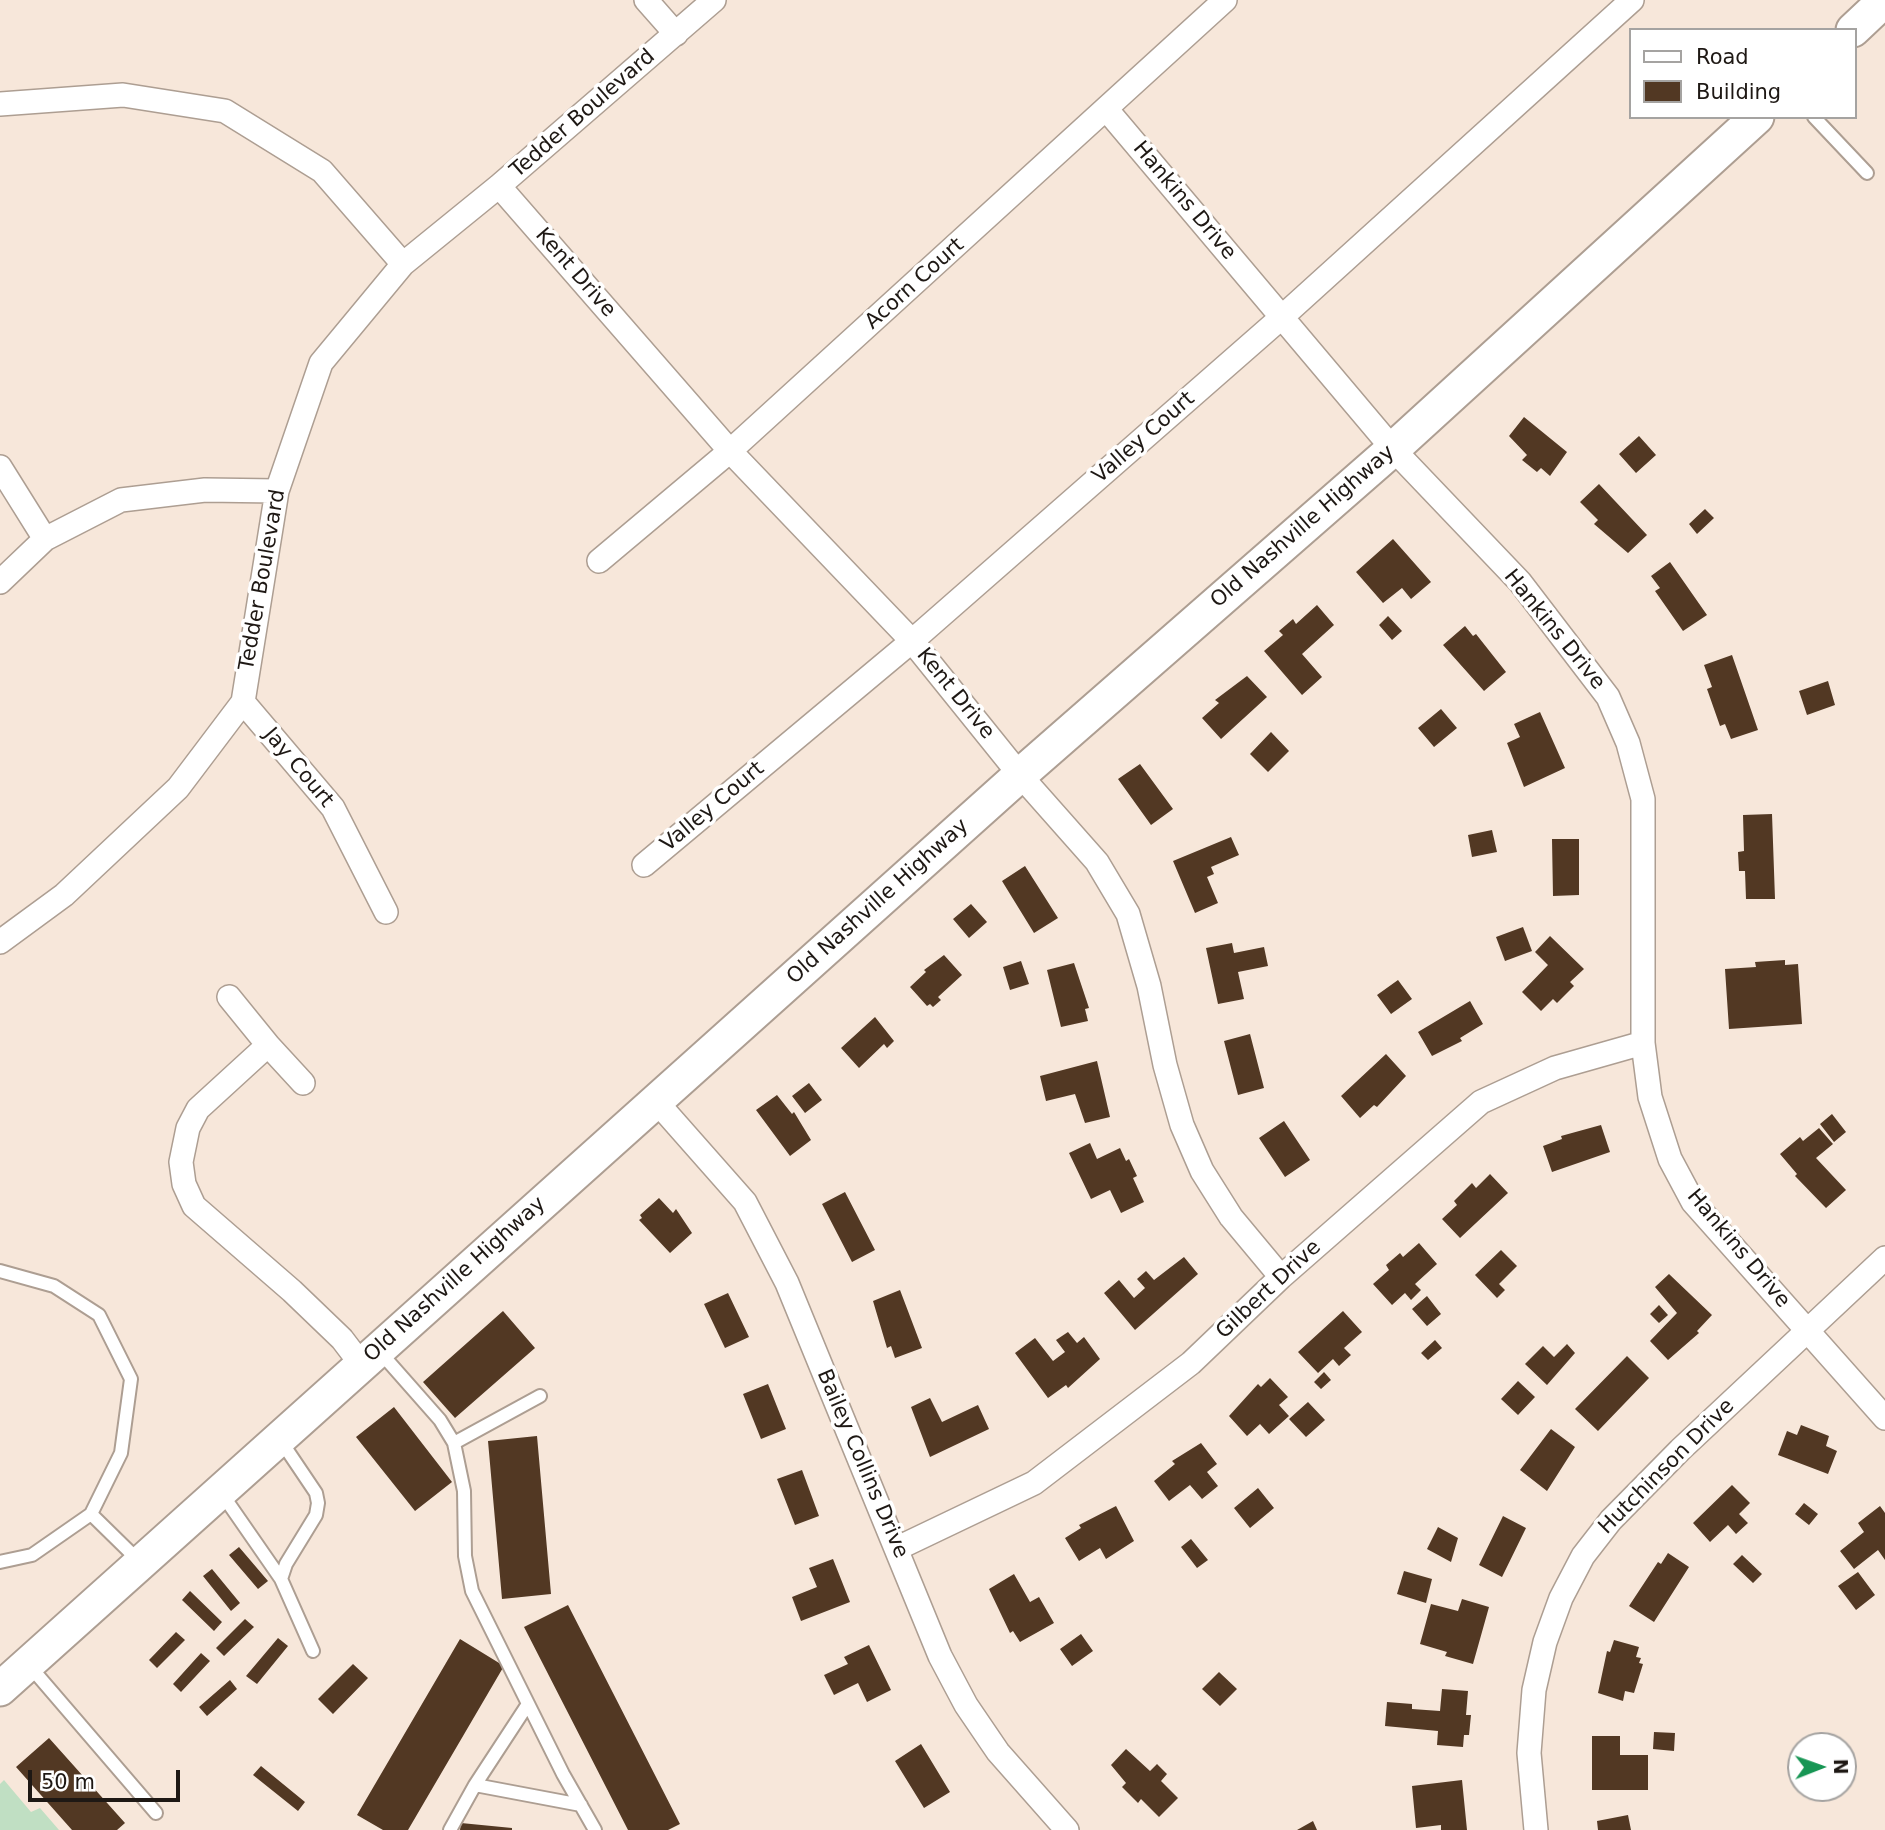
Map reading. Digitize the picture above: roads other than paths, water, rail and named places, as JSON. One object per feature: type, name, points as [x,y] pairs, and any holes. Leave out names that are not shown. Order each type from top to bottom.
[{"type":"main road","points":[[1855,28],[1885,0]]},
{"type":"main road","name":"Old Nashville Highway","points":[[0,1689],[1020,775],[1393,449],[1755,119]]},
{"type":"street","points":[[646,0],[676,34]]},
{"type":"street","name":"Tedder Boulevard","points":[[0,942],[64,895],[178,788],[243,702],[276,491],[321,363],[403,264],[499,186],[714,0]]},
{"type":"street","name":"Acorn Court","points":[[599,561],[730,452],[1225,0]]},
{"type":"street","name":"Valley Court","points":[[644,865],[912,641],[1282,317],[1632,0]]},
{"type":"street","points":[[0,104],[124,95],[225,111],[322,172],[403,264]]},
{"type":"street","name":"Hankins Drive","points":[[1107,110],[1393,449],[1520,582],[1571,645],[1608,697],[1628,743],[1643,799],[1643,1044],[1650,1097],[1670,1158],[1693,1202],[1885,1418]]},
{"type":"street","name":"Kent Drive","points":[[499,186],[730,452],[912,641],[1020,775],[1097,862],[1128,915],[1149,986],[1165,1065],[1182,1125],[1202,1171],[1231,1217],[1282,1277]]},
{"type":"street","points":[[0,467],[45,539]]},
{"type":"street","points":[[0,582],[45,539],[121,500],[205,490],[276,491]]},
{"type":"street","name":"Jay Court","points":[[243,702],[333,808],[386,912]]},
{"type":"street","points":[[229,997],[303,1083]]},
{"type":"street","name":"Gilbert Drive","points":[[898,1548],[1034,1483],[1191,1363],[1282,1277],[1481,1102],[1555,1068],[1643,1044]]},
{"type":"street","points":[[268,1045],[198,1109],[188,1128],[181,1161],[184,1184],[194,1206],[342,1339],[370,1356]]},
{"type":"street","name":"Bailey Collins Drive","points":[[655,1100],[745,1202],[787,1283],[898,1548],[940,1656],[966,1705],[998,1752],[1067,1830]]},
{"type":"street","name":"Hutchinson Drive","points":[[1536,1830],[1528,1753],[1535,1690],[1545,1642],[1561,1598],[1583,1556],[1611,1520],[1680,1450],[1885,1258]]},
{"type":"lane","points":[[1816,119],[1867,173]]},
{"type":"lane","points":[[0,1270],[54,1286],[99,1315],[131,1379],[121,1453],[91,1514],[33,1555],[0,1562]]},
{"type":"lane","points":[[370,1356],[440,1420],[454,1443],[464,1490],[466,1556],[472,1591],[595,1830]]},
{"type":"lane","points":[[454,1443],[540,1396]]},
{"type":"lane","points":[[279,1438],[316,1493],[318,1503],[316,1515],[286,1564],[281,1579]]},
{"type":"lane","points":[[220,1491],[281,1579],[313,1651]]},
{"type":"lane","points":[[91,1514],[140,1563]]},
{"type":"lane","points":[[28,1663],[156,1813]]},
{"type":"lane","points":[[450,1830],[475,1785],[528,1704]]},
{"type":"lane","points":[[475,1785],[581,1805]]}]
